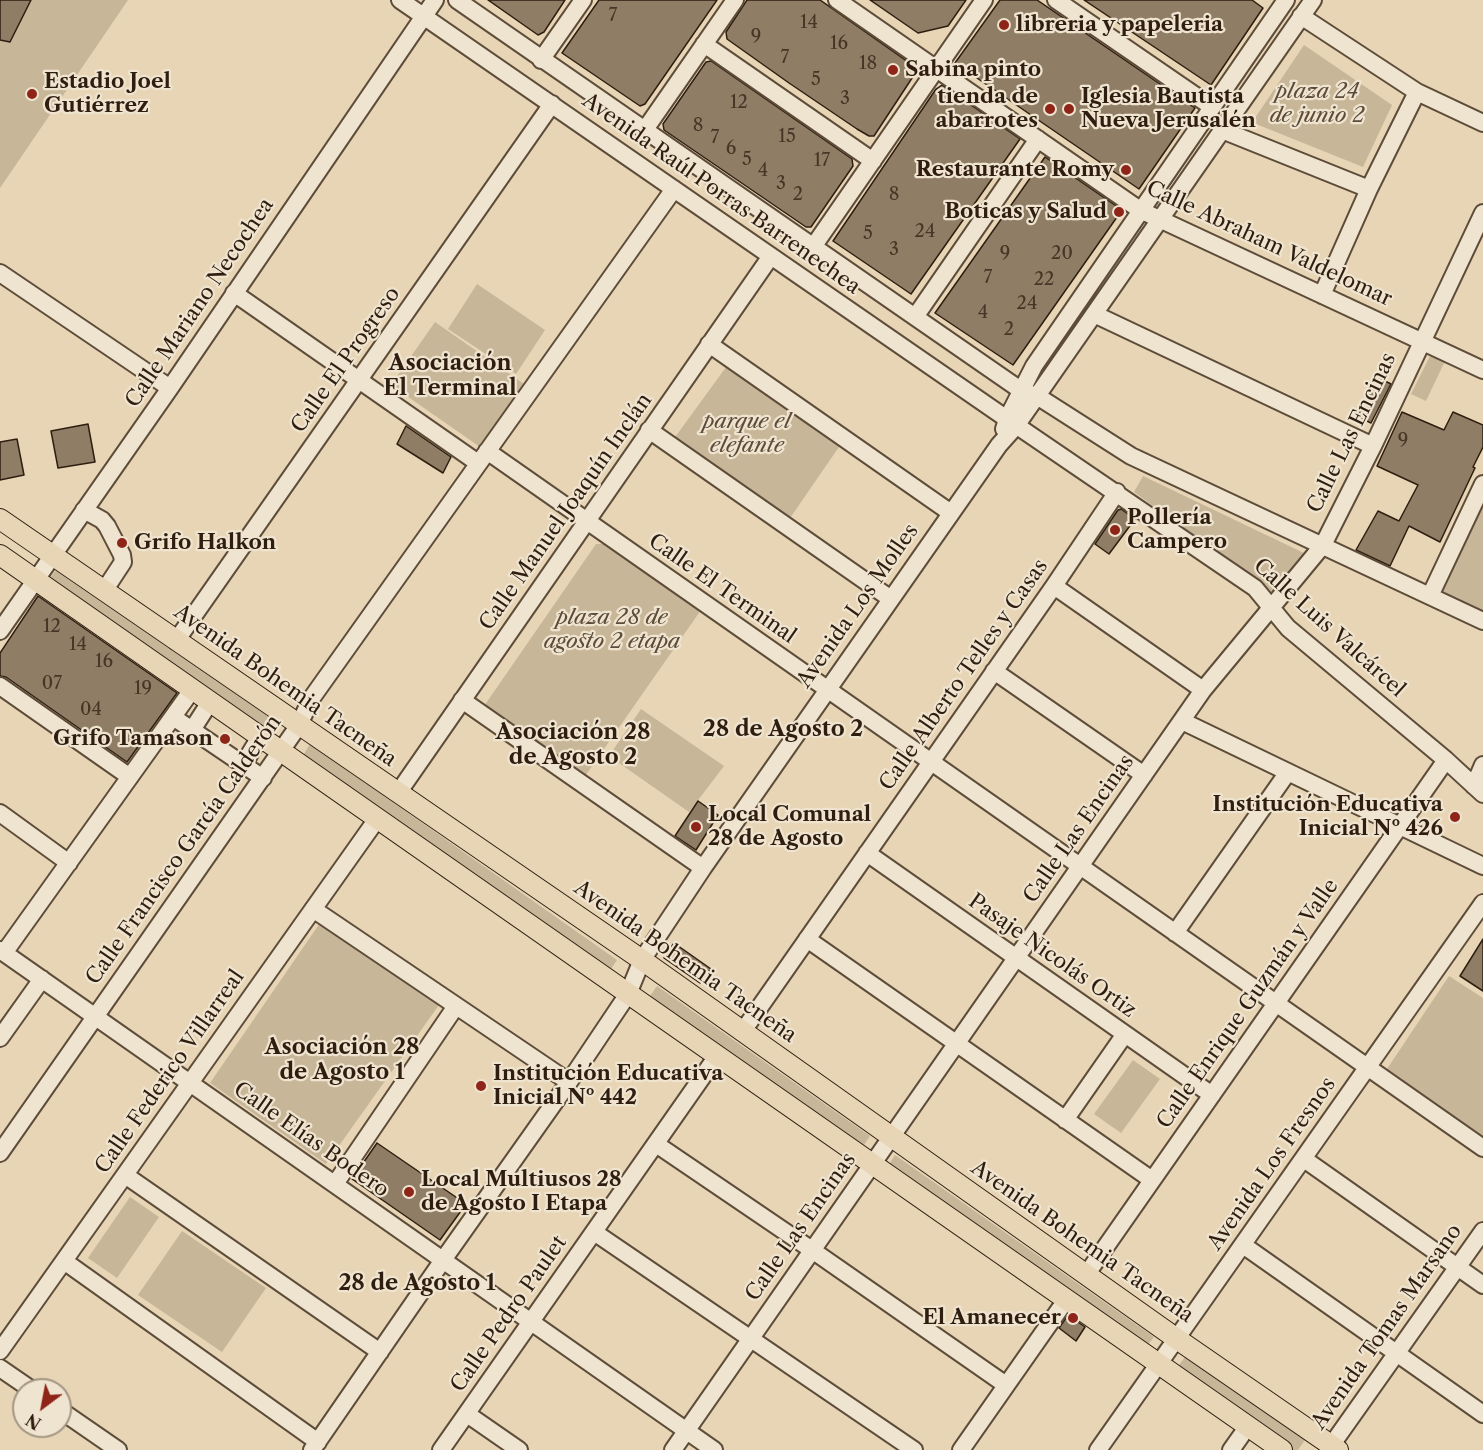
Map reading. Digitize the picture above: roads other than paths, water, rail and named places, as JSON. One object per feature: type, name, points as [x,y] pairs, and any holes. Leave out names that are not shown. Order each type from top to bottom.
[{"type":"main road","name":"Avenida Bohemia Tacneña","points":[[0,519],[642,960],[1333,1448]]},
{"type":"main road","points":[[0,555],[1282,1450]]},
{"type":"street","name":"Avenida Raúl Porras Barrenechea","points":[[400,0],[1012,422]]},
{"type":"street","name":"Calle Mariano Necochea","points":[[0,631],[425,18],[435,0]]},
{"type":"street","name":"Avenida Raúl Porras Barrenechea","points":[[457,0],[915,317],[1029,394],[1131,456],[1483,621]]},
{"type":"street","points":[[541,60],[582,0]]},
{"type":"street","points":[[644,131],[735,0]]},
{"type":"street","name":"Calle Abraham Valdelomar","points":[[837,0],[1140,210],[1483,370]]},
{"type":"street","points":[[813,247],[984,0]]},
{"type":"street","points":[[1056,0],[1212,107]]},
{"type":"street","name":"Avenida Los Molles","points":[[315,1446],[569,1082],[628,994],[642,960],[703,868],[999,445],[1029,394],[1094,314],[1313,0]]},
{"type":"street","name":"Avenida Los Molles","points":[[1029,394],[1034,366],[1212,107],[1280,2]]},
{"type":"street","points":[[1301,16],[1417,92],[1483,123]]},
{"type":"street","points":[[704,44],[873,161]]},
{"type":"street","points":[[1322,295],[1369,189],[1417,92]]},
{"type":"street","name":"Calle El Progreso","points":[[177,641],[552,104]]},
{"type":"street","points":[[1222,130],[1369,189]]},
{"type":"street","points":[[915,317],[1038,139]]},
{"type":"street","name":"Calle Francisco García Calderón","points":[[0,1153],[263,778],[299,725],[312,699],[674,189]]},
{"type":"street","name":"Calle Las Encinas","points":[[673,1450],[1203,690],[1323,545],[1373,446],[1483,213]]},
{"type":"street","name":"Calle Manuel Joaquín Inclán","points":[[398,793],[771,256]]},
{"type":"street","points":[[0,273],[170,387]]},
{"type":"street","name":"Calle El Terminal","points":[[234,293],[358,381],[586,522],[1483,1148]]},
{"type":"street","points":[[1094,314],[1373,446]]},
{"type":"street","points":[[709,345],[951,513]]},
{"type":"street","name":"Calle Luis Valcárcel","points":[[1012,422],[1255,588],[1288,628],[1446,760],[1478,790]]},
{"type":"street","points":[[649,430],[891,599]]},
{"type":"street","points":[[1430,596],[1483,484]]},
{"type":"street","name":"Calle Alberto Telles y Casas","points":[[743,1031],[1054,586],[1117,492]]},
{"type":"street","points":[[84,510],[102,520],[122,555],[123,562],[104,591]]},
{"type":"street","points":[[1054,586],[1203,690]]},
{"type":"street","points":[[994,671],[1144,775]]},
{"type":"street","points":[[0,686],[130,777]]},
{"type":"street","points":[[2,952],[69,863],[192,690]]},
{"type":"street","points":[[462,700],[703,868]]},
{"type":"street","points":[[192,730],[210,702]]},
{"type":"street","points":[[173,717],[263,778]]},
{"type":"street","points":[[1182,721],[1483,866]]},
{"type":"street","points":[[243,765],[260,737]]},
{"type":"street","name":"Calle Enrique Guzmán y Valle","points":[[1086,1275],[1446,760]]},
{"type":"street","points":[[1478,790],[1483,765]]},
{"type":"street","points":[[1175,933],[1288,772]]},
{"type":"street","points":[[0,813],[69,863]]},
{"type":"street","name":"Calle Federico Villarreal","points":[[0,1351],[377,819]]},
{"type":"street","name":"Pasaje Nicolás Ortiz","points":[[867,854],[1212,1095]]},
{"type":"street","name":"Avenida Los Fresnos","points":[[1098,1450],[1483,903]]},
{"type":"street","points":[[313,909],[569,1082]]},
{"type":"street","points":[[807,939],[1152,1180]]},
{"type":"street","name":"Calle Elías Bodero","points":[[2,952],[714,1450]]},
{"type":"street","points":[[0,1038],[42,979]]},
{"type":"street","points":[[334,1184],[456,1006]]},
{"type":"street","points":[[1065,1120],[1125,1034]]},
{"type":"street","name":"Calle Pedro Paulet","points":[[441,1450],[717,1056]]},
{"type":"street","points":[[657,1144],[1006,1385]]},
{"type":"street","points":[[1304,1159],[1483,1285]]},
{"type":"street","points":[[125,1175],[380,1352]]},
{"type":"street","name":"Avenida Tomas Marsano","points":[[1333,1448],[1483,1231]]},
{"type":"street","points":[[594,1232],[914,1450]]},
{"type":"street","points":[[1243,1245],[1483,1414]]},
{"type":"street","points":[[64,1261],[315,1446]]},
{"type":"street","points":[[961,1450],[1066,1300]]},
{"type":"street","points":[[0,1368],[15,1378]]},
{"type":"street","points":[[467,1414],[519,1450]]},
{"type":"street","points":[[72,1418],[118,1450]]},
{"type":"street","points":[[1231,1450],[1248,1426]]},
{"type":"place","name":"libreria y papeleria","points":[[1004,25]]},
{"type":"place","name":"Sabina pinto","points":[[893,70]]},
{"type":"place","name":"Estadio Joel Gutiérrez","points":[[32,94]]},
{"type":"place","name":"tienda de abarrotes","points":[[1050,109]]},
{"type":"place","name":"Iglesia Bautista Nueva Jerusalén","points":[[1069,109]]},
{"type":"place","name":"Restaurante Romy","points":[[1126,170]]},
{"type":"place","name":"Boticas y Salud","points":[[1119,212]]},
{"type":"place","name":"Pollería Campero","points":[[1115,530]]},
{"type":"place","name":"Grifo Halkon","points":[[122,543]]},
{"type":"place","name":"Grifo Tamason","points":[[225,739]]},
{"type":"place","name":"Institución Educativa Inicial Nº 426","points":[[1455,817]]},
{"type":"place","name":"Local Comunal 28 de Agosto","points":[[696,827]]},
{"type":"place","name":"Institución Educativa Inicial Nº 442","points":[[481,1086]]},
{"type":"place","name":"Local Multiusos 28 de Agosto I Etapa","points":[[409,1192]]},
{"type":"place","name":"El Amanecer","points":[[1073,1318]]},
{"type":"district","name":"Asociación El Terminal","points":[[450,376]]},
{"type":"district","name":"28 de Agosto 2","points":[[783,730]]},
{"type":"district","name":"Asociación 28 de Agosto 2","points":[[573,746]]},
{"type":"district","name":"Asociación 28 de Agosto 1","points":[[342,1060]]},
{"type":"district","name":"28 de Agosto 1","points":[[417,1284]]},
{"type":"park label","name":"plaza 24 de junio 2","points":[[1317,104]]},
{"type":"park label","name":"parque el elefante","points":[[747,434]]},
{"type":"park label","name":"plaza 28 de agosto 2 etapa","points":[[612,630]]}]
